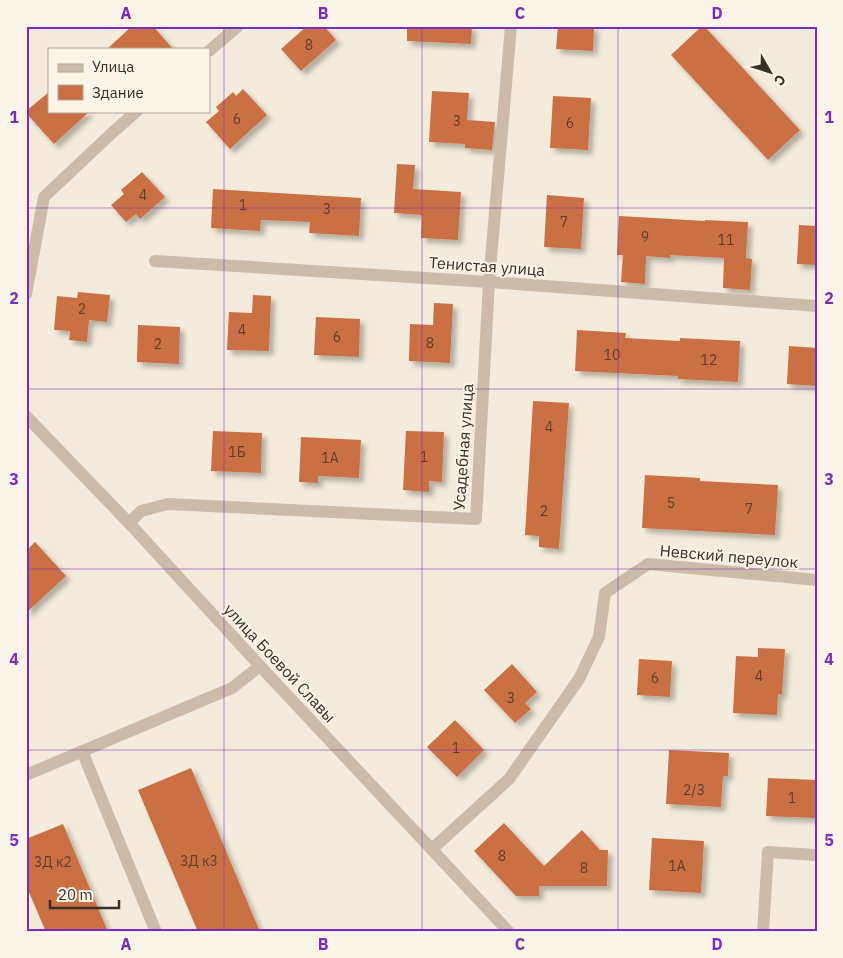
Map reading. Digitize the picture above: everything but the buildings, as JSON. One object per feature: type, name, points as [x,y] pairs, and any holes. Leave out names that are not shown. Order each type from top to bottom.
[{"type":"street","points":[[210,50],[238,26]]},
{"type":"street","name":"Усадебная улица","points":[[129,523],[141,511],[168,504],[476,520],[489,282],[511,26]]},
{"type":"street","points":[[26,294],[44,197],[136,112]]},
{"type":"street","name":"Тенистая улица","points":[[155,261],[489,282],[817,306]]},
{"type":"street","name":"улица Боевой Славы","points":[[26,416],[129,523],[509,932]]},
{"type":"street","name":"Невский переулок","points":[[432,849],[509,779],[579,679],[599,637],[605,593],[648,564],[817,580]]},
{"type":"street","points":[[26,775],[232,688],[260,666]]},
{"type":"street","points":[[82,751],[156,932]]},
{"type":"street","points":[[763,932],[768,852],[817,855]]}]
